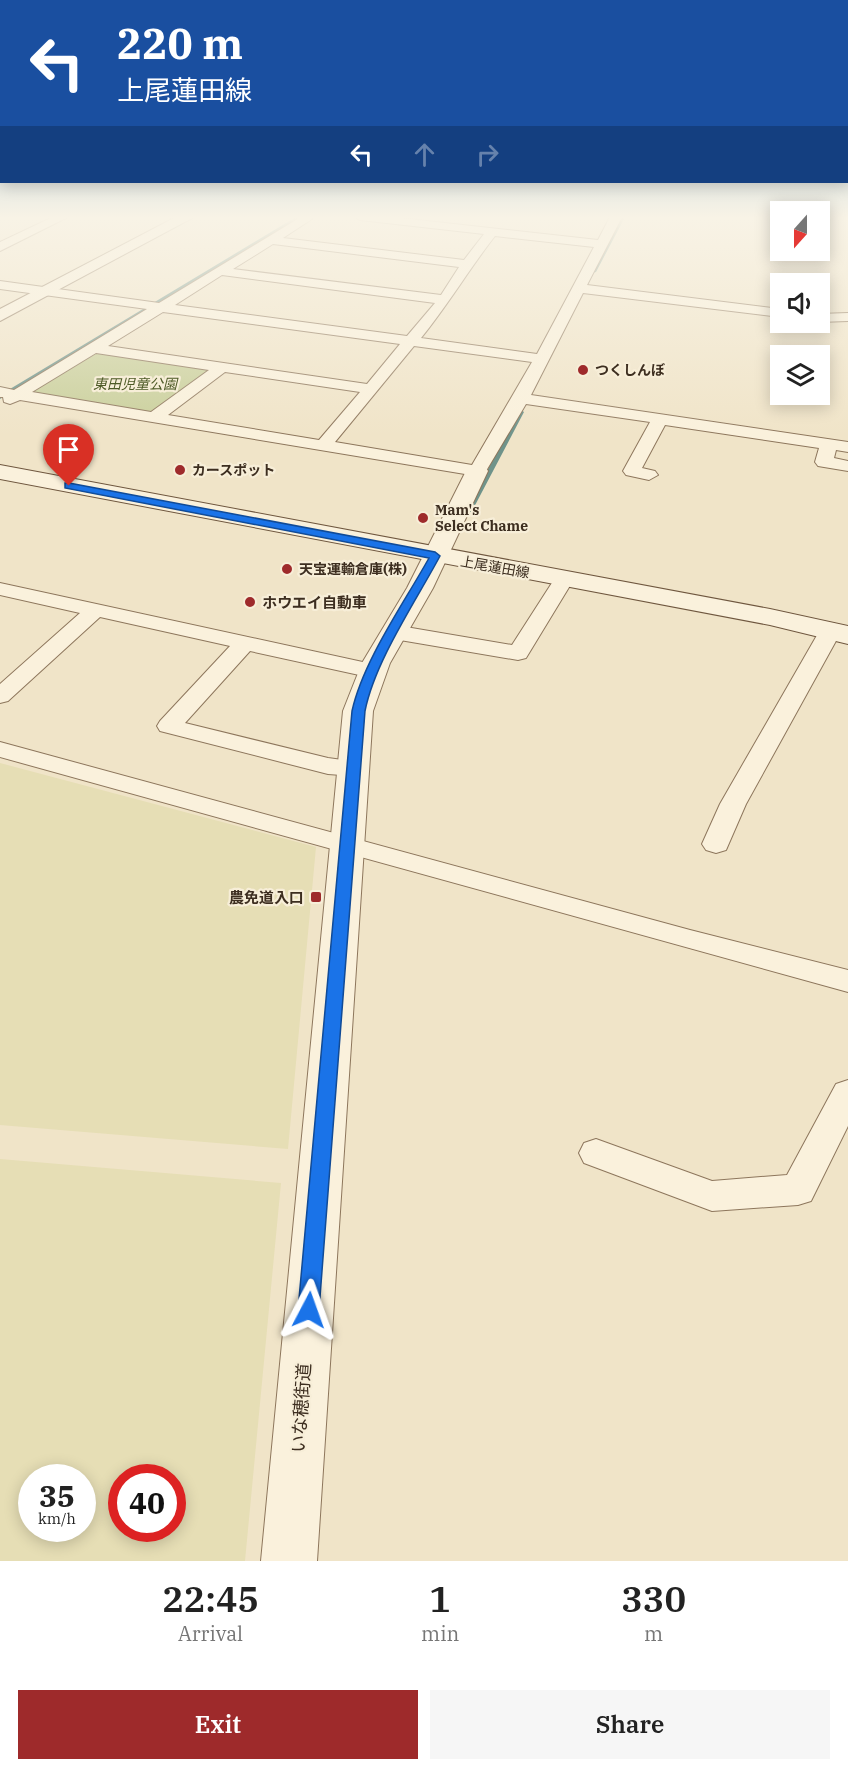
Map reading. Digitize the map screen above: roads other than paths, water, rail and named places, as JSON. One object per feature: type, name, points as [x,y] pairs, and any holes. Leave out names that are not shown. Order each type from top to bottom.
[{"type":"main road","name":"上尾蓮田線","points":[[0,472],[839,632]]},
{"type":"street","points":[[38,290],[540,359]]},
{"type":"street","points":[[0,405],[8,394],[94,348],[190,290]]},
{"type":"street","points":[[366,290],[445,300]]},
{"type":"street","points":[[323,446],[451,290]]},
{"type":"street","points":[[8,394],[477,471],[521,398],[576,290]]},
{"type":"street","points":[[592,290],[770,312]]},
{"type":"street","points":[[0,316],[47,291]]},
{"type":"street","points":[[830,320],[848,317]]},
{"type":"street","points":[[94,348],[371,389]]},
{"type":"street","points":[[153,418],[222,367]]},
{"type":"street","points":[[521,398],[848,447]]},
{"type":"street","points":[[649,475],[632,471],[660,419]]},
{"type":"street","points":[[830,444],[824,462],[848,466]]},
{"type":"street","name":"いな穂街道","points":[[289,1561],[358,711],[372,670],[435,556],[477,471]]},
{"type":"street","points":[[394,632],[518,653],[564,579]]},
{"type":"street","points":[[0,589],[372,670]]},
{"type":"street","points":[[0,696],[96,610]]},
{"type":"street","points":[[716,844],[733,804],[839,632]]},
{"type":"street","points":[[245,643],[169,726],[328,766],[355,768]]},
{"type":"street","points":[[0,749],[690,940],[848,981]]},
{"type":"street","points":[[596,1153],[712,1196],[798,1190],[848,1093]]},
{"type":"waterway","points":[[0,397],[178,290]]},
{"type":"waterway","points":[[469,511],[521,412]]},
{"type":"place","name":"つくしんぼ","points":[[583,370]]},
{"type":"place","name":"カースポット","points":[[180,470]]},
{"type":"place","name":"Mam's Select Chame","points":[[423,518]]},
{"type":"place","name":"天宝運輸倉庫(株)","points":[[287,569]]},
{"type":"place","name":"ホウエイ自動車","points":[[250,602]]},
{"type":"place","name":"農免道入口","points":[[316,897]]},
{"type":"park label","name":"東田児童公園","points":[[135,384]]}]
